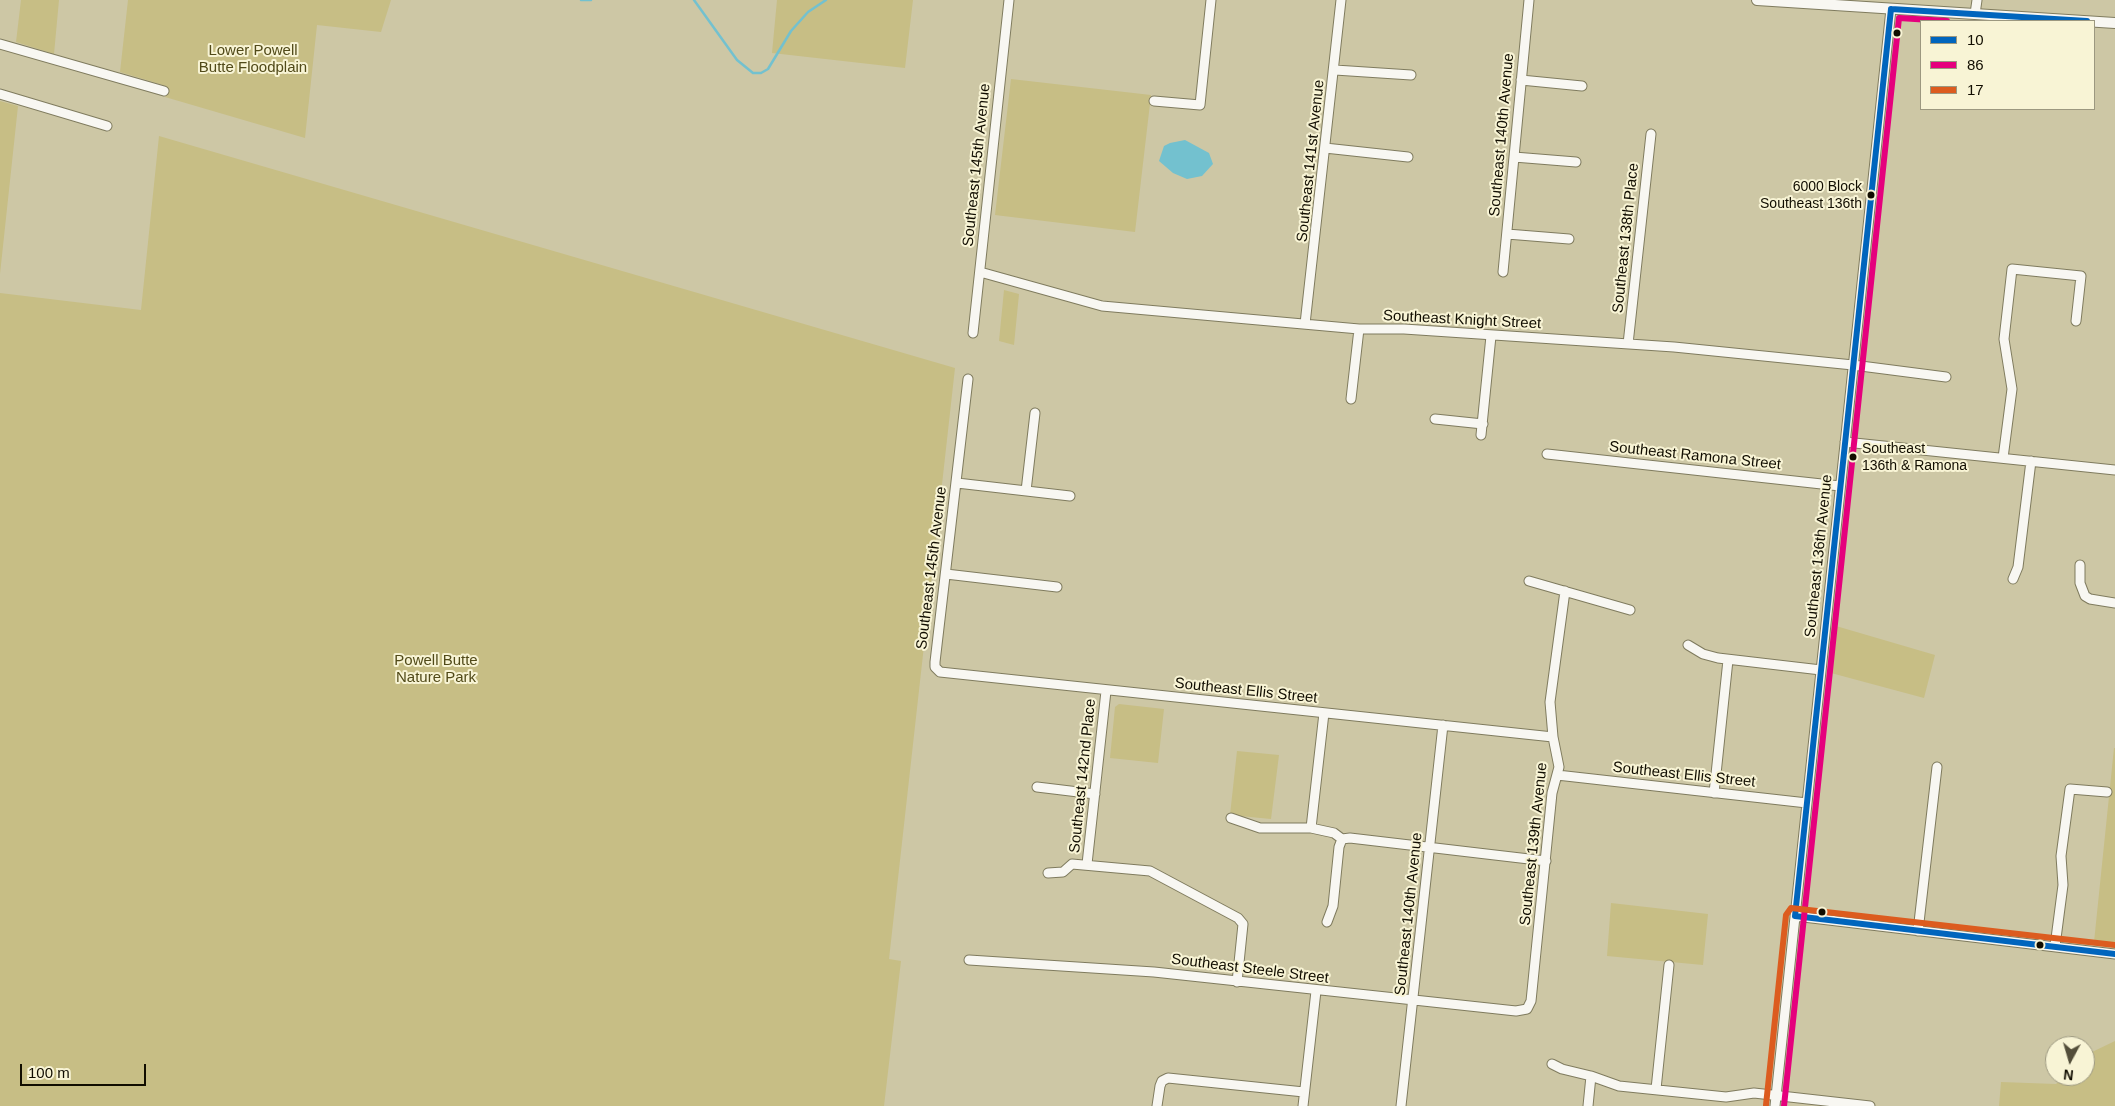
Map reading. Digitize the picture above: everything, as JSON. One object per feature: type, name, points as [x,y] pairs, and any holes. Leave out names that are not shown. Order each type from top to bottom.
[{"type":"main road","points":[[1757,0],[2080,20]]},
{"type":"main road","points":[[2095,21],[2115,22]]},
{"type":"street","name":"Southeast 145th Avenue","points":[[973,333],[1009,0]]},
{"type":"street","points":[[1154,101],[1200,105],[1212,0]]},
{"type":"street","name":"Southeast 141st Avenue","points":[[1305,324],[1341,0]]},
{"type":"street","name":"Southeast 140th Avenue","points":[[1503,272],[1529,0]]},
{"type":"street","points":[[1975,14],[1977,0]]},
{"type":"street","name":"Southeast 136th Avenue","points":[[1775,1106],[1890,9]]},
{"type":"street","points":[[0,44],[164,91]]},
{"type":"street","points":[[1334,70],[1411,75]]},
{"type":"street","points":[[1521,80],[1582,86]]},
{"type":"street","points":[[0,94],[107,126]]},
{"type":"street","name":"Southeast 138th Place","points":[[1628,344],[1650,134]]},
{"type":"street","points":[[1325,148],[1408,157]]},
{"type":"street","points":[[1514,157],[1576,162]]},
{"type":"street","points":[[1506,234],[1569,239]]},
{"type":"street","points":[[2003,458],[2012,389],[2004,339],[2012,269],[2081,276],[2076,321]]},
{"type":"street","name":"Southeast Knight Street","points":[[980,272],[1102,306],[1359,329],[1404,329],[1628,344],[1853,365],[1946,377]]},
{"type":"street","points":[[1352,399],[1359,329]]},
{"type":"street","points":[[1481,435],[1491,336]]},
{"type":"street","name":"Southeast 145th Avenue","points":[[937,671],[935,662],[968,379]]},
{"type":"street","points":[[1026,491],[1035,413]]},
{"type":"street","points":[[1435,419],[1483,424]]},
{"type":"street","points":[[1845,442],[2115,470]]},
{"type":"street","name":"Southeast Ramona Street","points":[[1546,454],[1840,486]]},
{"type":"street","points":[[2014,579],[2018,567],[2031,461]]},
{"type":"street","points":[[957,483],[1070,496]]},
{"type":"street","points":[[2080,565],[2080,583],[2085,596],[2090,599],[2115,603]]},
{"type":"street","points":[[946,574],[1057,587]]},
{"type":"street","points":[[1529,581],[1630,610]]},
{"type":"street","name":"Southeast 139th Avenue","points":[[1527,1009],[1531,1001],[1552,793],[1557,774],[1558,763],[1552,737],[1550,702],[1566,591]]},
{"type":"street","points":[[1688,645],[1708,656],[1728,660],[1821,670]]},
{"type":"street","points":[[1714,793],[1728,660]]},
{"type":"street","name":"Southeast Ellis Street","points":[[937,671],[945,674],[1552,737]]},
{"type":"street","name":"Southeast 142nd Place","points":[[1087,864],[1106,691]]},
{"type":"street","points":[[1311,828],[1324,713]]},
{"type":"street","name":"Southeast 140th Avenue","points":[[1401,1106],[1443,725]]},
{"type":"street","points":[[1918,931],[1937,767]]},
{"type":"street","name":"Southeast Ellis Street","points":[[1557,774],[1807,803]]},
{"type":"street","points":[[1037,787],[1095,794]]},
{"type":"street","points":[[2055,946],[2063,885],[2061,856],[2070,789],[2107,792]]},
{"type":"street","points":[[1231,818],[1260,828],[1311,828],[1334,833],[1342,839],[1350,838],[1546,860]]},
{"type":"street","points":[[1327,922],[1333,906],[1339,846],[1342,839]]},
{"type":"street","points":[[1048,873],[1063,872],[1072,864],[1087,864],[1158,874],[1238,918],[1243,924],[1237,982]]},
{"type":"street","points":[[1794,916],[2115,954]]},
{"type":"street","name":"Southeast Steele Street","points":[[969,960],[1154,972],[1414,1001],[1516,1011],[1527,1009]]},
{"type":"street","points":[[1656,1089],[1668,965]]},
{"type":"street","points":[[1303,1106],[1316,991]]},
{"type":"street","points":[[1552,1064],[1572,1073],[1591,1076],[1619,1086],[1726,1096],[1754,1093],[1870,1106]]},
{"type":"street","points":[[1588,1106],[1591,1076]]},
{"type":"street","points":[[1157,1106],[1160,1086],[1164,1080],[1170,1078],[1304,1092]]},
{"type":"green space","points":[[21,0],[59,0],[54,54],[16,42]]},
{"type":"green space","name":"Lower Powell Butte Floodplain","points":[[128,0],[391,0],[381,32],[317,25],[305,138],[165,97],[166,86],[120,72]]},
{"type":"green space","points":[[777,0],[913,0],[905,68],[772,53]]},
{"type":"green space","points":[[1011,79],[1151,95],[1135,232],[995,215]]},
{"type":"green space","points":[[0,101],[18,106],[0,274]]},
{"type":"green space","name":"Powell Butte Nature Park","points":[[159,136],[955,368],[889,959],[901,961],[884,1106],[0,1106],[0,293],[141,310]]},
{"type":"green space","points":[[1004,290],[1019,294],[1014,345],[999,341]]},
{"type":"green space","points":[[1836,626],[1935,655],[1924,698],[1831,673]]},
{"type":"green space","points":[[1119,704],[1164,709],[1158,763],[1110,758],[1115,707]]},
{"type":"green space","points":[[2115,748],[2115,945],[2094,942]]},
{"type":"green space","points":[[1237,751],[1279,755],[1271,819],[1230,815]]},
{"type":"green space","points":[[1611,903],[1708,914],[1703,965],[1607,956]]},
{"type":"green space","points":[[2115,1041],[2115,1106],[1999,1106],[2001,1082],[2045,1084],[2045,1086],[2095,1086],[2095,1051]]},
{"type":"water","points":[[1185,140],[1209,153],[1213,164],[1202,176],[1187,179],[1173,173],[1159,161],[1164,146]]},
{"type":"waterway","points":[[581,0],[591,0]]},
{"type":"waterway","points":[[694,0],[737,60],[753,73],[761,73],[768,69],[791,31],[808,12],[826,0]]},
{"type":"transit line","name":"10","points":[[1891,9],[2071,20]]},
{"type":"transit line","name":"10","points":[[1795,916],[1891,9]]},
{"type":"transit line","name":"86","points":[[1784,1106],[1899,18],[1931,20]]},
{"type":"transit line","name":"17","points":[[1766,1105],[1786,915],[1791,908],[2115,945]]},
{"type":"transit line","name":"10","points":[[1795,916],[2115,954]]},
{"type":"place","name":"6000 Block Southeast 136th","points":[[1871,195]]},
{"type":"place","name":"Southeast 136th & Ramona","points":[[1853,457]]}]
